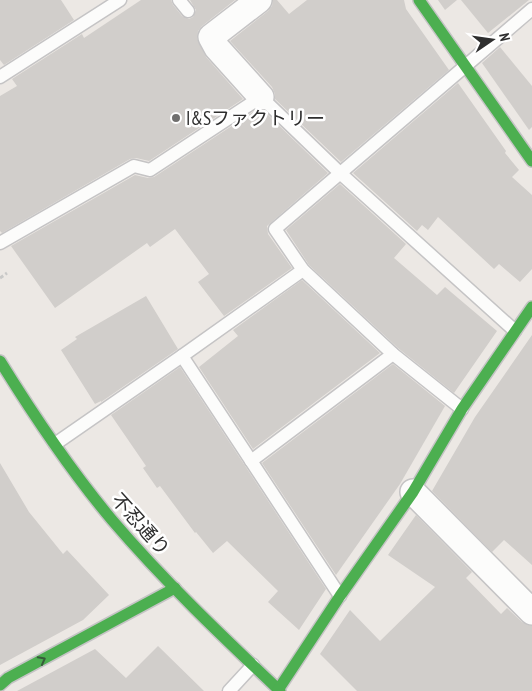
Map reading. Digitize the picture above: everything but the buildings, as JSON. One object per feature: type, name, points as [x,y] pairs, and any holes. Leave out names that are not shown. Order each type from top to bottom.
[{"type":"street","points":[[259,0],[211,37],[217,48],[261,97]]},
{"type":"street","points":[[419,0],[532,161]]},
{"type":"street","points":[[279,690],[340,596],[413,492],[462,409],[527,317]]},
{"type":"street","name":"不忍通り","points":[[0,361],[21,396],[90,493],[130,540],[175,588],[279,690]]},
{"type":"street","points":[[413,492],[532,612]]},
{"type":"street","points":[[0,685],[8,678],[175,588]]},
{"type":"lane","points":[[0,77],[120,0]]},
{"type":"lane","points":[[179,0],[188,11]]},
{"type":"lane","points":[[462,409],[393,354],[303,270],[275,229],[532,9]]},
{"type":"lane","points":[[0,244],[134,166],[150,170],[261,97],[340,173],[527,317]]},
{"type":"lane","points":[[55,444],[303,270]]},
{"type":"lane","points":[[251,461],[393,354]]},
{"type":"lane","points":[[182,356],[340,596]]},
{"type":"lane","points":[[229,691],[253,665]]},
{"type":"path","points":[[0,278],[7,273]]},
{"type":"traffic: fast","points":[[419,0],[532,161]]},
{"type":"traffic: fast","points":[[278,690],[340,596],[413,492],[462,409],[532,307]]},
{"type":"traffic: fast","points":[[0,361],[53,442],[112,520],[215,629],[280,691]]},
{"type":"traffic: fast","points":[[0,685],[8,678],[175,588]]},
{"type":"place","name":"I&Sファクトリー","points":[[176,118]]}]
